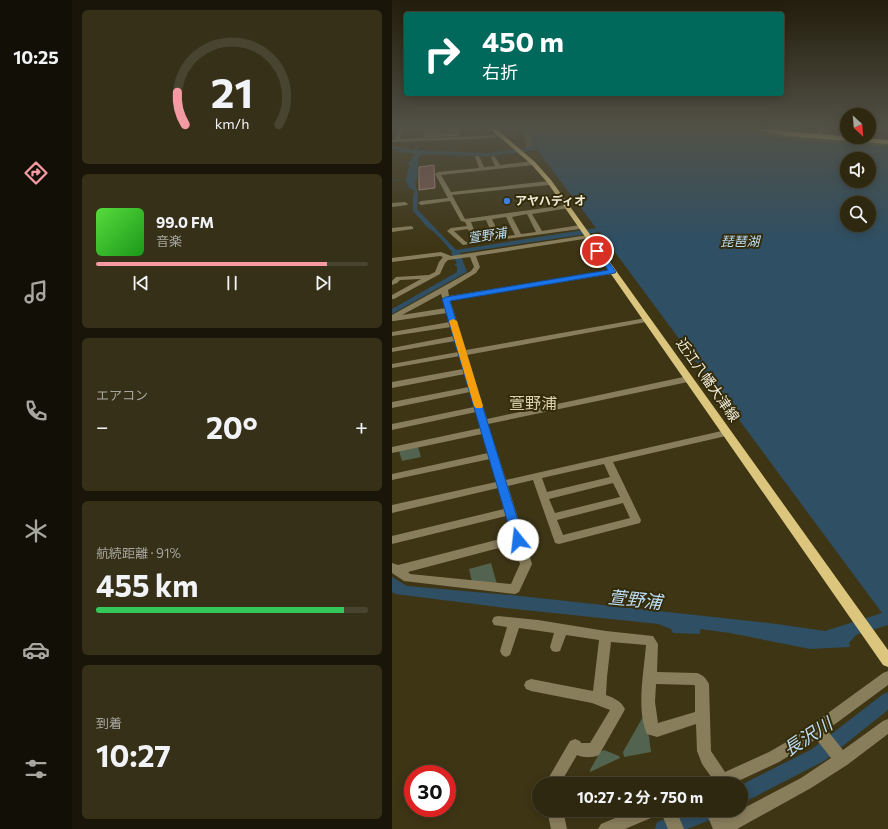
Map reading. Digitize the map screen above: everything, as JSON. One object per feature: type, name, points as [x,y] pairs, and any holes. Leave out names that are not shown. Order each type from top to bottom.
[{"type":"main road","name":"近江八幡大津線","points":[[536,167],[567,207],[888,662]]},
{"type":"street","points":[[476,242],[469,224],[463,220],[438,174],[498,167]]},
{"type":"street","points":[[421,203],[450,196],[549,182]]},
{"type":"street","points":[[392,205],[405,204]]},
{"type":"street","points":[[567,207],[488,218],[453,229],[450,232],[462,243],[540,233],[584,232]]},
{"type":"street","points":[[528,213],[540,233]]},
{"type":"street","points":[[508,215],[519,236]]},
{"type":"street","points":[[488,218],[498,239]]},
{"type":"street","points":[[392,230],[407,228]]},
{"type":"street","points":[[392,260],[472,255],[584,232]]},
{"type":"street","points":[[392,319],[445,295],[474,272],[477,267],[472,255]]},
{"type":"street","points":[[394,297],[438,273],[442,262],[447,257]]},
{"type":"street","points":[[445,295],[612,272]]},
{"type":"street","points":[[392,283],[398,278],[431,277]]},
{"type":"street","points":[[394,569],[408,578],[515,589],[526,564],[445,295]]},
{"type":"street","points":[[392,319],[449,310]]},
{"type":"street","points":[[392,366],[646,320]]},
{"type":"street","points":[[392,334],[454,324]]},
{"type":"street","points":[[392,350],[458,338]]},
{"type":"street","points":[[392,385],[468,371]]},
{"type":"street","points":[[392,450],[485,426],[688,380]]},
{"type":"street","points":[[392,405],[474,389]]},
{"type":"street","points":[[392,427],[479,409]]},
{"type":"street","points":[[392,509],[726,433]]},
{"type":"street","points":[[392,477],[493,455]]},
{"type":"street","points":[[536,476],[559,540],[636,520],[607,460]]},
{"type":"street","points":[[544,497],[616,479]]},
{"type":"street","points":[[551,518],[626,499]]},
{"type":"street","points":[[392,540],[510,511]]},
{"type":"street","points":[[394,569],[518,540]]},
{"type":"street","points":[[498,621],[606,636],[649,640],[652,644],[648,702],[652,729],[657,730],[702,716]]},
{"type":"street","points":[[506,651],[514,623]]},
{"type":"street","points":[[556,647],[561,629]]},
{"type":"street","points":[[599,698],[600,677],[606,636]]},
{"type":"street","points":[[730,777],[774,757],[820,732],[888,677]]},
{"type":"street","points":[[650,678],[697,679],[702,684],[704,751],[707,760],[714,767],[717,777]]},
{"type":"street","points":[[531,685],[599,698],[616,705],[618,709],[594,750],[578,748],[557,777]]},
{"type":"street","points":[[719,824],[806,783],[888,726]]},
{"type":"street","points":[[820,732],[840,758]]},
{"type":"street","points":[[556,817],[559,829]]},
{"type":"street","points":[[606,829],[636,817]]},
{"type":"street","points":[[671,817],[676,829]]},
{"type":"green space","points":[[418,447],[421,457],[402,461],[399,451]]},
{"type":"green space","points":[[491,563],[497,584],[472,582],[469,569]]},
{"type":"green space","points":[[646,714],[651,752],[624,757],[623,752]]},
{"type":"green space","points":[[604,750],[619,756],[620,758],[590,772],[600,752]]},
{"type":"water","name":"琵琶湖","points":[[410,167],[418,167],[417,180],[415,182],[418,195],[417,209],[456,250],[596,228],[550,167],[840,167],[840,188],[876,188],[876,167],[888,167],[888,625],[856,635],[849,643],[850,647],[810,649],[730,633],[700,629],[700,634],[673,633],[671,629],[658,624],[506,608],[395,594],[392,592],[392,577],[407,586],[511,595],[777,624],[825,631],[882,613],[600,232],[460,253],[467,272],[392,314],[392,309],[457,272],[457,266],[454,265],[457,263],[451,254],[452,252],[435,232],[428,228],[413,211],[413,196],[415,191],[409,188],[406,180],[402,180],[406,179]]},
{"type":"building","points":[[419,167],[434,167],[435,188],[419,190]]},
{"type":"waterway","points":[[392,181],[398,180]]},
{"type":"waterway","points":[[432,229],[439,236]]},
{"type":"waterway","name":"長沢川","points":[[748,791],[818,755],[888,700]]},
{"type":"waterway","name":"長沢川","points":[[664,829],[694,817]]},
{"type":"slow traffic","points":[[453,321],[479,406]]},
{"type":"place","name":"アヤハディオ","points":[[507,201]]},
{"type":"district","name":"萱野浦","points":[[533,403]]},
{"type":"route","points":[[518,540],[446,299],[612,272],[597,251]]}]
